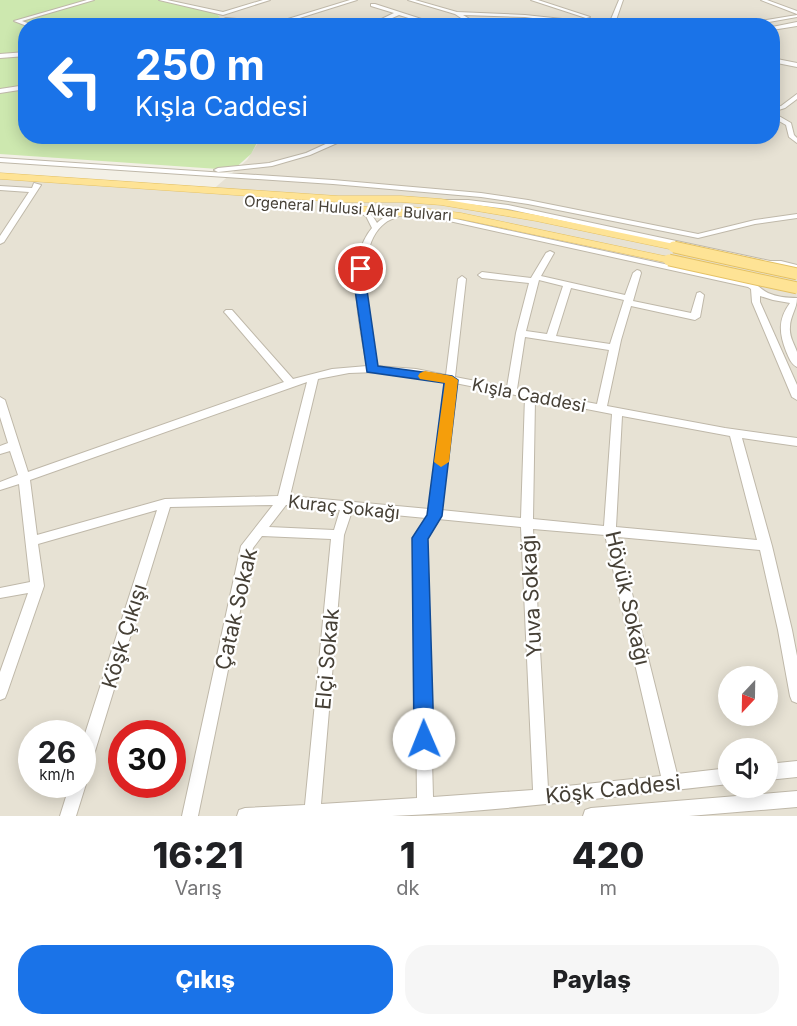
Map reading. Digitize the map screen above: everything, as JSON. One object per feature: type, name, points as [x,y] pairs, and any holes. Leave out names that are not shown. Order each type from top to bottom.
[{"type":"main road","name":"Orgeneral Hulusi Akar Bulvarı","points":[[0,176],[303,197],[441,202],[536,218],[797,274]]},
{"type":"main road","name":"Orgeneral Hulusi Akar Bulvarı","points":[[0,183],[402,213],[413,210],[480,220],[797,288]]},
{"type":"street","points":[[28,18],[92,0]]},
{"type":"street","points":[[161,0],[223,14],[268,0]]},
{"type":"street","points":[[294,18],[355,0]]},
{"type":"street","points":[[410,0],[467,18]]},
{"type":"street","points":[[426,4],[439,0]]},
{"type":"street","points":[[533,0],[587,18]]},
{"type":"street","points":[[556,7],[558,0]]},
{"type":"street","points":[[613,18],[621,0]]},
{"type":"street","points":[[763,0],[797,14]]},
{"type":"street","points":[[215,5],[225,18]]},
{"type":"street","points":[[373,5],[414,18]]},
{"type":"street","points":[[387,18],[398,13]]},
{"type":"street","points":[[457,13],[542,18]]},
{"type":"street","points":[[777,18],[797,14]]},
{"type":"street","points":[[780,27],[797,24]]},
{"type":"street","points":[[0,56],[18,55]]},
{"type":"street","points":[[780,56],[794,57]]},
{"type":"street","points":[[780,62],[797,65]]},
{"type":"street","points":[[780,66],[797,65]]},
{"type":"street","points":[[0,91],[18,88]]},
{"type":"street","points":[[780,108],[797,96]]},
{"type":"street","points":[[780,118],[789,124],[791,136],[797,141]]},
{"type":"street","points":[[210,174],[227,168],[270,165],[308,154],[331,144]]},
{"type":"street","points":[[0,160],[369,185],[495,197],[698,237],[756,222],[797,216]]},
{"type":"street","points":[[0,188],[35,187]]},
{"type":"street","points":[[0,242],[35,187]]},
{"type":"street","points":[[441,202],[468,202],[508,207],[797,268]]},
{"type":"street","points":[[356,208],[369,215],[375,227]]},
{"type":"street","points":[[413,210],[752,287],[774,298],[797,301]]},
{"type":"street","points":[[372,369],[361,290],[361,269],[366,245],[375,227],[383,219],[402,213]]},
{"type":"street","points":[[511,392],[521,333],[535,279],[550,253]]},
{"type":"street","points":[[767,263],[755,265],[747,270],[746,277],[797,397]]},
{"type":"street","points":[[601,408],[614,348],[637,273]]},
{"type":"street","points":[[482,275],[568,284],[695,317],[700,295]]},
{"type":"street","points":[[425,806],[420,538],[435,516],[462,279]]},
{"type":"street","points":[[550,338],[568,284]]},
{"type":"street","points":[[797,301],[787,314],[784,325],[785,336],[797,364]]},
{"type":"street","points":[[229,312],[291,383]]},
{"type":"street","points":[[521,333],[614,348]]},
{"type":"street","name":"Kışla Caddesi","points":[[0,486],[291,383],[345,370],[372,369],[452,380],[735,434],[797,442]]},
{"type":"street","name":"Çatak Sokak","points":[[190,816],[247,546],[283,500],[313,377]]},
{"type":"street","name":"Yuva Sokağı","points":[[530,395],[527,523],[541,797]]},
{"type":"street","points":[[0,400],[24,477],[37,586],[0,693]]},
{"type":"street","name":"Höyük Sokağı","points":[[617,411],[610,529],[671,783]]},
{"type":"street","points":[[735,434],[794,656],[797,696]]},
{"type":"street","points":[[0,450],[14,445]]},
{"type":"street","name":"Kuraç Sokağı","points":[[33,541],[165,503],[283,500],[435,516],[610,529],[766,546]]},
{"type":"street","name":"Köşk Çıkışı","points":[[96,724],[165,503]]},
{"type":"street","name":"Elçi Sokak","points":[[312,812],[338,535],[347,507]]},
{"type":"street","points":[[259,531],[338,535]]},
{"type":"street","points":[[0,593],[37,586]]},
{"type":"street","points":[[778,771],[797,769]]},
{"type":"street","name":"Köşk Caddesi","points":[[245,816],[541,797],[718,778]]},
{"type":"street","points":[[68,816],[74,798]]},
{"type":"street","name":"Köşk Caddesi","points":[[591,816],[797,799]]},
{"type":"shaded area","points":[[162,0],[797,0],[797,816],[0,816],[0,177],[210,192],[247,160],[257,144],[780,144],[780,18],[218,18],[219,15]]},
{"type":"green space","points":[[0,0],[162,0],[217,14],[220,17],[18,18],[18,144],[256,144],[251,154],[233,170],[0,154]]},
{"type":"slow traffic","points":[[425,376],[452,380],[441,462]]},
{"type":"route","points":[[361,269],[361,290],[372,369],[452,380],[435,516],[420,538],[424,739]]}]
